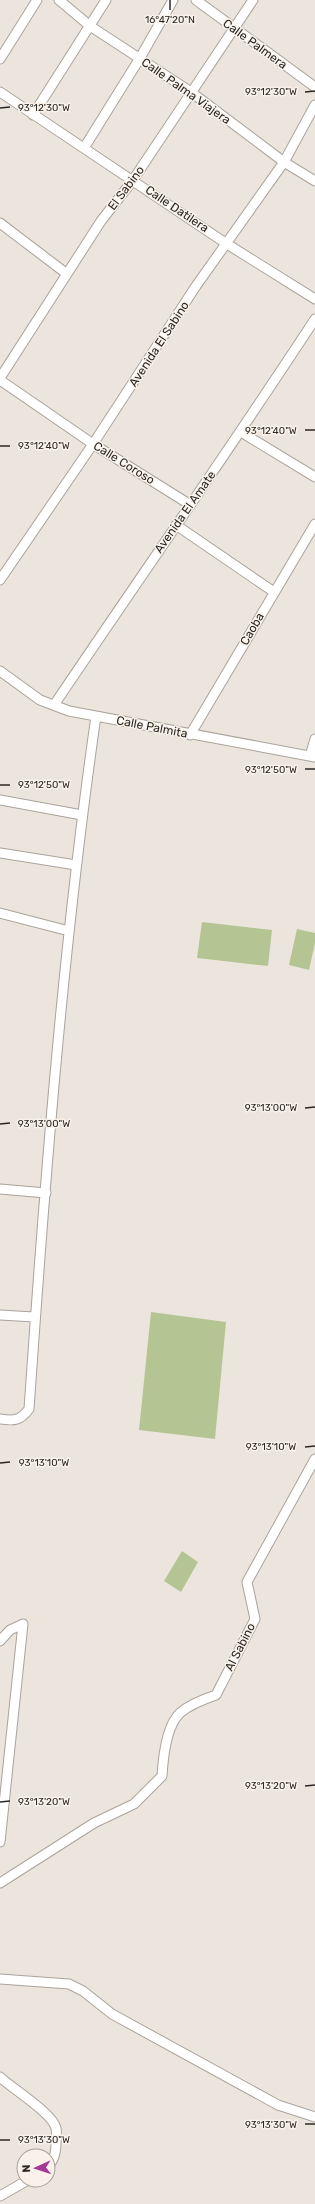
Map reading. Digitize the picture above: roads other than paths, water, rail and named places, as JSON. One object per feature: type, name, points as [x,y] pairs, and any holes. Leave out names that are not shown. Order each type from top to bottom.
[{"type":"street","points":[[0,59],[37,0]]},
{"type":"street","name":"Calle Palma Viajera","points":[[59,0],[90,26],[191,92],[284,162],[315,181]]},
{"type":"street","points":[[33,115],[106,0]]},
{"type":"street","points":[[84,148],[140,58],[172,0]]},
{"type":"street","name":"Calle Palmera","points":[[196,0],[235,30],[315,87]]},
{"type":"street","name":"El Sabino","points":[[0,379],[3,367],[67,274],[101,221],[133,180],[191,92],[235,30],[253,0]]},
{"type":"street","name":"Calle Datilera","points":[[0,92],[227,244],[315,299]]},
{"type":"street","name":"Avenida El Sabino","points":[[0,580],[93,444],[196,286],[284,162],[315,105]]},
{"type":"street","points":[[0,223],[67,274]]},
{"type":"street","name":"Avenida El Amate","points":[[54,705],[189,504],[241,432],[315,319]]},
{"type":"street","name":"Calle Coroso","points":[[0,379],[93,444],[189,504]]},
{"type":"street","points":[[241,432],[315,477]]},
{"type":"street","name":"Caoba","points":[[190,735],[315,524]]},
{"type":"street","points":[[176,525],[274,592]]},
{"type":"street","name":"Calle Palmita","points":[[0,671],[40,700],[69,711],[190,735],[312,756]]},
{"type":"street","points":[[0,1419],[17,1420],[29,1409],[34,1317],[69,931],[82,815],[96,716]]},
{"type":"street","points":[[312,756],[315,739]]},
{"type":"street","points":[[0,800],[82,815]]},
{"type":"street","points":[[0,852],[76,865]]},
{"type":"street","points":[[0,913],[69,931]]},
{"type":"street","points":[[0,1189],[46,1193]]},
{"type":"street","points":[[0,1315],[34,1317]]},
{"type":"street","name":"Al Sabino","points":[[0,1884],[94,1823],[134,1804],[162,1776],[163,1757],[170,1731],[179,1714],[205,1698],[216,1694],[255,1619],[247,1582],[314,1466]]},
{"type":"street","points":[[0,1641],[10,1630],[23,1624],[0,1842]]},
{"type":"street","points":[[0,1979],[69,1984],[82,1991],[112,2014],[278,2105],[315,2117]]},
{"type":"street","points":[[0,2077],[12,2089],[48,2115],[56,2128],[56,2148]]},
{"type":"street","points":[[0,2196],[16,2187]]}]
